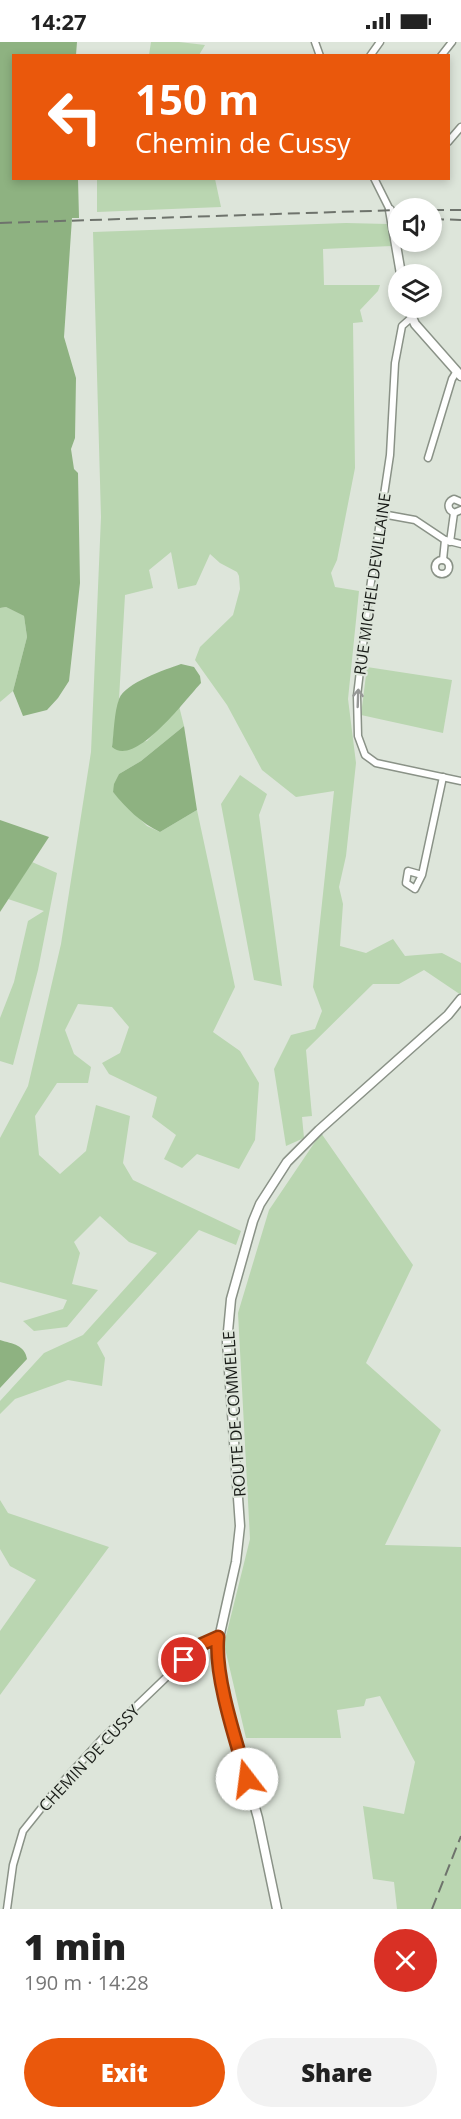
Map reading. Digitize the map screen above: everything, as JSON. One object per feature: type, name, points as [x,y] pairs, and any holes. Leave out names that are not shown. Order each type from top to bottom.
[{"type":"street","points":[[443,54],[452,42]]},
{"type":"street","points":[[450,140],[461,127]]},
{"type":"street","points":[[375,180],[388,206]]},
{"type":"street","points":[[411,318],[459,373],[452,380],[428,458]]},
{"type":"street","name":"RUE MICHEL DEVILLAINE","points":[[411,318],[402,326],[395,363],[390,455],[357,696],[358,736],[365,755],[376,763],[461,781]]},
{"type":"street","points":[[443,560],[457,512],[449,508],[450,501],[457,499],[461,502]]},
{"type":"street","points":[[382,514],[415,520],[448,541],[461,544]]},
{"type":"street","points":[[422,875],[443,777]]},
{"type":"street","name":"ROUTE DE COMMELLE","points":[[277,1909],[258,1818],[221,1679],[217,1647],[236,1562],[240,1526],[227,1342],[229,1317],[239,1267],[253,1221],[274,1180],[300,1148],[448,1014],[461,999]]},
{"type":"street","name":"CHEMIN DE CUSSY","points":[[8,1909],[13,1865],[22,1831],[102,1739],[200,1645],[218,1637]]},
{"type":"shaded area","points":[[0,42],[77,42],[76,54],[12,54],[12,180],[78,180],[79,218],[72,218],[64,337],[76,378],[75,438],[71,449],[74,469],[78,473],[80,583],[69,681],[47,710],[23,716],[13,691],[27,637],[24,616],[6,607],[0,608]]},
{"type":"shaded area","points":[[151,42],[205,45],[200,54],[149,54]]},
{"type":"shaded area","points":[[97,180],[215,180],[221,207],[97,212]]},
{"type":"shaded area","points":[[346,223],[388,224],[388,246],[323,249],[324,285],[380,285],[378,291],[360,310],[363,322],[353,323],[355,468],[337,560],[331,573],[335,587],[359,591],[348,699],[356,763],[346,856],[339,887],[343,904],[340,946],[366,953],[393,939],[405,956],[442,953],[461,963],[461,995],[424,970],[399,984],[373,984],[306,1050],[312,1116],[302,1117],[304,1138],[286,1146],[274,1069],[291,1035],[315,1029],[322,1011],[313,987],[334,791],[296,797],[262,770],[227,705],[195,660],[200,647],[233,615],[240,589],[239,576],[237,572],[220,563],[210,554],[196,585],[178,589],[171,552],[149,570],[153,588],[125,595],[119,699],[112,746],[147,741],[179,706],[184,726],[141,761],[119,774],[113,792],[147,826],[160,832],[197,810],[235,987],[213,1032],[240,1051],[259,1083],[255,1140],[239,1169],[197,1154],[182,1168],[164,1159],[176,1135],[152,1117],[157,1097],[109,1074],[102,1063],[120,1053],[129,1027],[112,1007],[78,1004],[65,1030],[74,1054],[91,1067],[88,1083],[57,1083],[35,1116],[39,1155],[60,1174],[86,1151],[96,1105],[130,1116],[123,1163],[133,1180],[241,1231],[236,1245],[199,1230],[97,1343],[105,1358],[102,1386],[68,1380],[15,1399],[0,1414],[0,1401],[44,1353],[83,1335],[157,1253],[129,1242],[100,1216],[74,1242],[80,1253],[72,1284],[98,1290],[67,1327],[34,1331],[23,1321],[63,1309],[67,1300],[0,1282],[0,1138],[28,1086],[61,944],[91,752],[101,517],[93,232]]},
{"type":"shaded area","points":[[6,607],[24,616],[27,637],[13,691],[0,702],[0,608]]},
{"type":"shaded area","points":[[181,664],[194,667],[200,676],[201,683],[172,716],[146,740],[133,748],[122,751],[112,747],[116,710],[123,693],[147,677]]},
{"type":"shaded area","points":[[367,667],[452,680],[443,733],[361,715]]},
{"type":"shaded area","points":[[184,726],[197,810],[160,832],[140,820],[123,804],[113,792],[114,784],[119,774],[141,761]]},
{"type":"shaded area","points":[[240,775],[267,794],[259,815],[282,986],[254,980],[221,804]]},
{"type":"shaded area","points":[[0,820],[49,837],[0,912]]},
{"type":"shaded area","points":[[32,862],[57,873],[38,970],[13,1065],[0,1061],[0,1018],[14,982],[28,921],[44,911],[8,899]]},
{"type":"shaded area","points":[[321,1133],[413,1265],[366,1363],[441,1430],[385,1545],[461,1547],[461,1909],[397,1909],[394,1882],[373,1879],[363,1806],[404,1814],[415,1762],[380,1696],[366,1699],[364,1706],[337,1710],[341,1738],[246,1738],[224,1644],[250,1539],[238,1313],[269,1210]]},
{"type":"shaded area","points":[[0,1340],[21,1348],[27,1359],[0,1388]]},
{"type":"shaded area","points":[[0,1500],[8,1513],[109,1547],[0,1695],[0,1631],[36,1580],[10,1566],[0,1549]]},
{"type":"railway","points":[[0,223],[388,210]]},
{"type":"railway","points":[[442,210],[461,210]]},
{"type":"railway","points":[[442,219],[461,220]]},
{"type":"railway","points":[[432,1909],[461,1836]]},
{"type":"route","points":[[184,1660],[200,1645],[218,1637],[221,1679],[247,1779]]}]
